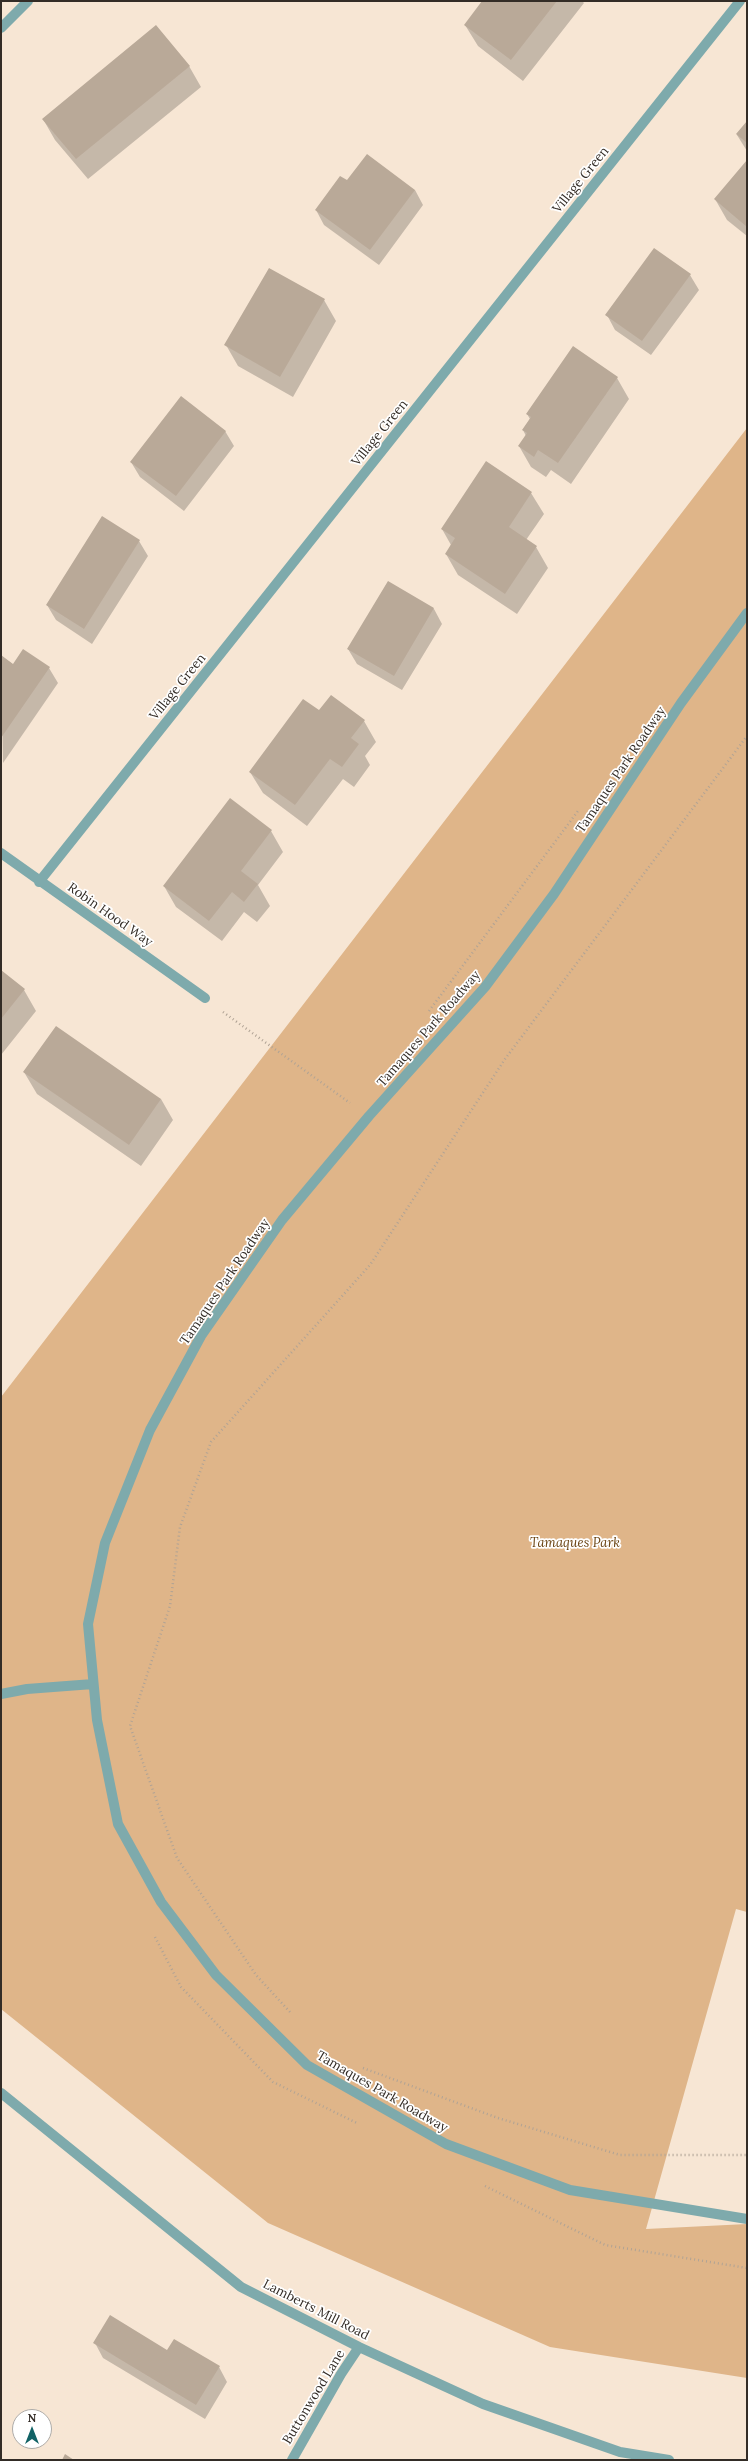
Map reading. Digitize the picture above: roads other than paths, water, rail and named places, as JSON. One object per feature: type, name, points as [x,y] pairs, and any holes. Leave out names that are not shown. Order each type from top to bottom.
[{"type":"street","points":[[1,28],[28,1]]},
{"type":"street","name":"Village Green","points":[[39,882],[740,1]]},
{"type":"street","name":"Tamaques Park Roadway","points":[[747,613],[681,703],[554,894],[489,980],[369,1116],[282,1220],[201,1336],[150,1430],[104,1543],[88,1624],[96,1720],[118,1824],[161,1902],[216,1975],[307,2065],[446,2144],[570,2190],[747,2219]]},
{"type":"street","name":"Robin Hood Way","points":[[1,853],[39,882],[205,998]]},
{"type":"street","points":[[1,1694],[27,1689],[93,1684]]},
{"type":"street","name":"Lamberts Mill Road","points":[[1,2093],[241,2287],[359,2347],[483,2404],[620,2452],[669,2460]]},
{"type":"street","name":"Buttonwood Lane","points":[[292,2460],[341,2374],[359,2347]]},
{"type":"park label","name":"Tamaques Park","points":[[575,1543]]}]
